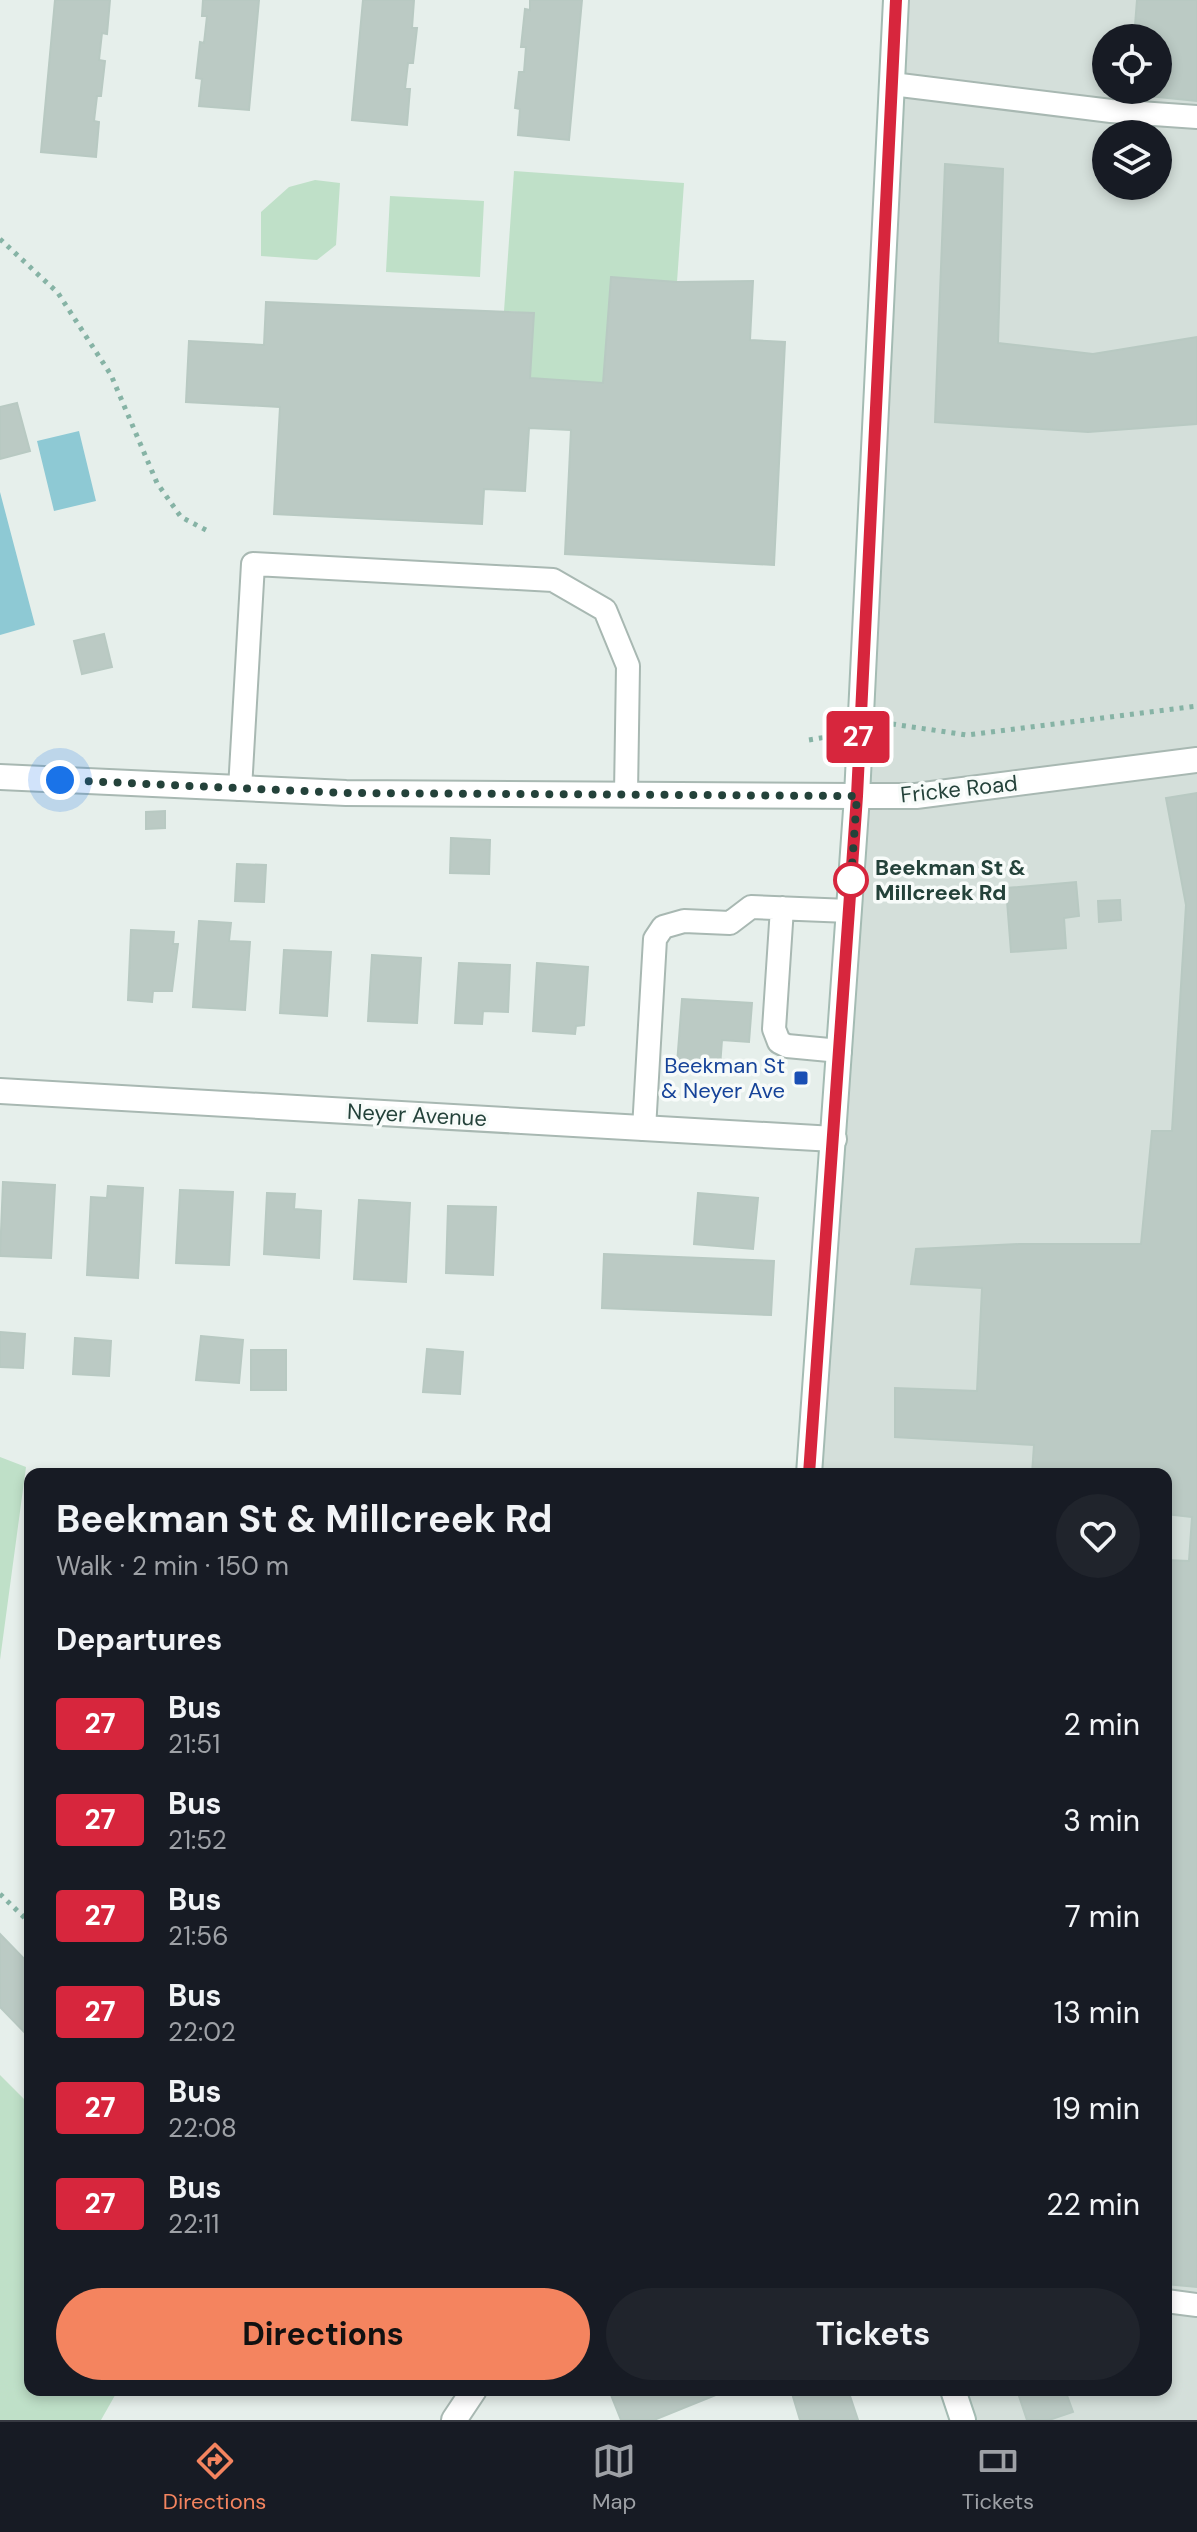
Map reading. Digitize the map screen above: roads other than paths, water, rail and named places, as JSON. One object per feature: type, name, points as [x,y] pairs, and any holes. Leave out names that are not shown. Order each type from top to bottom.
[{"type":"street","points":[[809,1468],[857,796],[896,0]]},
{"type":"street","name":"Fricke Road","points":[[0,777],[346,793],[916,796],[1197,760]]},
{"type":"street","name":"Neyer Avenue","points":[[0,1091],[834,1139]]},
{"type":"street","points":[[454,2420],[470,2396]]},
{"type":"street","points":[[955,2396],[963,2420]]},
{"type":"lane","points":[[892,84],[1111,111],[1197,117]]},
{"type":"lane","points":[[240,789],[253,564],[553,580],[605,610],[628,666],[626,793]]},
{"type":"lane","points":[[644,1129],[655,939],[663,927],[684,921],[730,923],[751,907],[849,911]]},
{"type":"lane","points":[[782,908],[774,1029],[779,1042],[787,1046],[840,1051]]},
{"type":"lane","points":[[1172,2302],[1197,2305]]},
{"type":"water","points":[[79,431],[96,501],[54,511],[37,441]]},
{"type":"water","points":[[0,492],[35,625],[0,635]]},
{"type":"place","name":"Beekman St & Millcreek Rd","points":[[851,880]]},
{"type":"place","name":"Beekman St & Neyer Ave","points":[[801,1078]]}]
